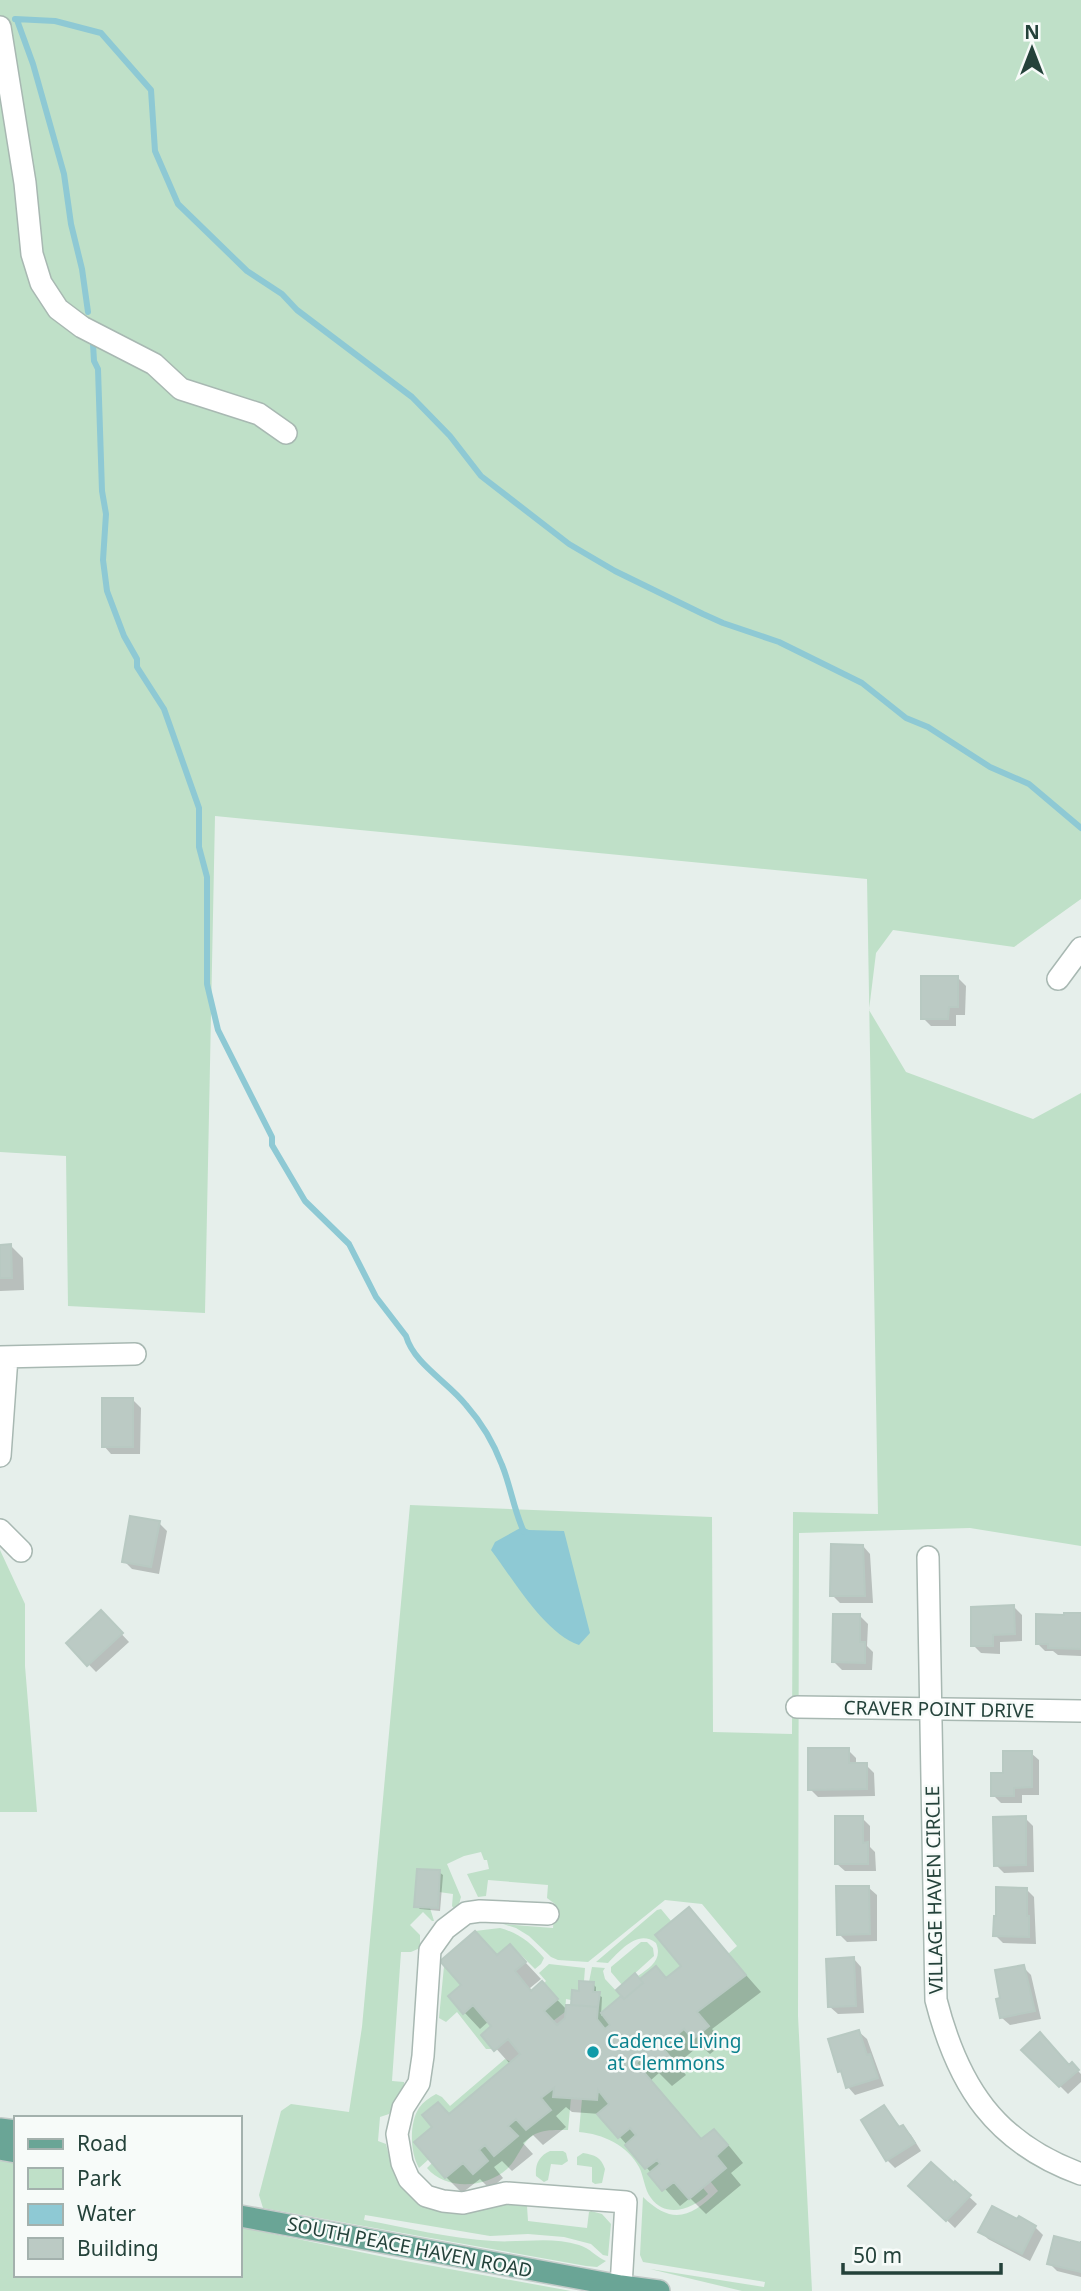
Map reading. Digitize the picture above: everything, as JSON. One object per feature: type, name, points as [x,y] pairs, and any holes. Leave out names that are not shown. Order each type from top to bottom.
[{"type":"main road","name":"SOUTH PEACE HAVEN ROAD","points":[[242,2216],[629,2289],[659,2291]]},
{"type":"street","points":[[0,27],[25,183],[32,254],[41,283],[58,309],[82,327],[154,364],[181,389],[260,414],[286,433]]},
{"type":"street","points":[[1058,979],[1081,948]]},
{"type":"street","points":[[0,1456],[4,1357],[135,1354]]},
{"type":"street","points":[[0,1530],[21,1551]]},
{"type":"street","name":"VILLAGE HAVEN CIRCLE","points":[[928,1557],[936,2000],[943,2028],[961,2073],[975,2097],[994,2119],[1038,2155],[1081,2174]]},
{"type":"street","name":"CRAVER POINT DRIVE","points":[[797,1707],[1081,1711]]},
{"type":"street","points":[[548,1914],[480,1911],[466,1913],[446,1929],[430,1950],[419,2083],[402,2108],[397,2134],[402,2162],[409,2179],[426,2196],[443,2201],[463,2203],[506,2193],[626,2202],[629,2289]]},
{"type":"green space","points":[[0,0],[1081,0],[1081,899],[1014,947],[893,930],[876,953],[869,1008],[867,879],[215,816],[205,1313],[68,1306],[66,1156],[0,1152]]},
{"type":"green space","points":[[869,1010],[906,1072],[1033,1119],[1081,1093],[1081,1546],[970,1528],[799,1533],[798,2016],[812,2291],[742,2291],[650,2269],[764,2287],[765,2282],[643,2262],[640,2255],[643,2197],[673,2215],[682,2215],[699,2207],[718,2191],[710,2181],[726,2168],[716,2156],[728,2145],[714,2129],[701,2139],[636,2063],[643,2057],[655,2071],[671,2058],[662,2047],[684,2029],[693,2039],[708,2026],[697,2012],[746,1975],[728,1954],[737,1946],[702,1904],[665,1900],[588,1962],[558,1960],[551,1957],[529,1936],[503,1924],[553,1928],[555,1904],[547,1898],[548,1885],[488,1880],[486,1896],[478,1897],[467,1874],[489,1869],[481,1852],[447,1864],[461,1897],[455,1910],[452,1906],[453,1894],[439,1892],[440,1870],[417,1869],[414,1906],[430,1908],[434,1921],[423,1912],[410,1925],[420,1935],[420,1948],[401,1952],[392,2081],[404,2082],[405,2088],[389,2114],[380,2117],[378,2141],[386,2144],[392,2168],[401,2184],[442,2211],[475,2211],[504,2204],[527,2206],[528,2221],[587,2228],[589,2212],[602,2214],[611,2224],[608,2256],[591,2244],[564,2237],[528,2234],[490,2236],[365,2215],[364,2220],[477,2240],[568,2242],[583,2246],[606,2261],[597,2267],[586,2266],[263,2208],[259,2195],[281,2111],[291,2104],[349,2112],[362,2027],[410,1505],[712,1517],[713,1732],[792,1734],[793,1512],[878,1514]]},
{"type":"green space","points":[[0,1550],[25,1604],[25,1666],[37,1812],[0,1812]]},
{"type":"green space","points":[[661,1909],[671,1921],[656,1935],[681,1966],[666,1978],[656,1966],[640,1979],[638,1976],[657,1959],[658,1954],[656,1943],[643,1938],[630,1943],[608,1963],[596,1962],[657,1910]]},
{"type":"green space","points":[[500,1928],[530,1944],[544,1958],[541,1964],[535,1969],[510,1944],[497,1955],[475,1931]]},
{"type":"green space","points":[[641,1942],[647,1942],[653,1948],[654,1956],[622,1985],[611,1972],[611,1967]]},
{"type":"green space","points":[[549,1964],[585,1968],[584,1981],[579,1981],[579,1991],[572,1990],[571,2000],[566,1999],[565,2012],[553,2021],[544,2011],[558,1999],[539,1973]]},
{"type":"green space","points":[[444,1966],[461,1985],[449,1997],[463,2013],[473,2005],[491,2026],[493,2049],[486,2049],[457,2012],[446,2022],[439,2018]]},
{"type":"green space","points":[[592,1967],[605,1968],[605,1979],[621,1996],[601,2013],[610,2025],[605,2029],[597,2019],[599,1993],[593,1992],[594,1983],[589,1982]]},
{"type":"green space","points":[[505,2059],[511,2062],[449,2114],[438,2102],[422,2114],[432,2127],[429,2159],[419,2168],[412,2138],[416,2114],[421,2106],[436,2094],[450,2106]]},
{"type":"green space","points":[[554,2088],[571,2098],[568,2130],[535,2134],[511,2165],[498,2175],[477,2183],[455,2183],[445,2181],[427,2168],[432,2163],[445,2178],[463,2163],[473,2174],[488,2161],[479,2150],[485,2145],[495,2156],[517,2137],[508,2126],[516,2119],[526,2130],[550,2110],[541,2098]]},
{"type":"green space","points":[[598,2090],[609,2104],[597,2114],[618,2138],[630,2128],[636,2135],[625,2145],[645,2169],[657,2160],[660,2164],[648,2174],[662,2191],[674,2182],[689,2199],[703,2188],[708,2194],[695,2204],[680,2210],[664,2208],[649,2194],[639,2167],[628,2153],[605,2138],[579,2132],[582,2099],[597,2100]]},
{"type":"green space","points":[[550,2151],[563,2151],[568,2161],[562,2165],[551,2164],[548,2180],[544,2182],[536,2176],[536,2168],[540,2158]]},
{"type":"green space","points":[[583,2153],[602,2162],[605,2169],[602,2183],[592,2182],[592,2167],[577,2165],[577,2157]]},
{"type":"green space","points":[[0,2157],[14,2160],[14,2277],[242,2277],[242,2227],[389,2258],[571,2291],[0,2291]]},
{"type":"water","points":[[522,1527],[529,1530],[564,1531],[590,1633],[579,1645],[566,1639],[542,1617],[491,1550],[495,1542]]},
{"type":"building","points":[[921,976],[958,976],[958,1007],[949,1007],[948,1019],[921,1019]]},
{"type":"building","points":[[11,1244],[12,1278],[0,1278],[0,1245]]},
{"type":"building","points":[[102,1398],[133,1398],[133,1447],[102,1447]]},
{"type":"building","points":[[130,1516],[160,1521],[151,1567],[122,1562]]},
{"type":"building","points":[[831,1544],[863,1545],[865,1596],[830,1596]]},
{"type":"building","points":[[1014,1605],[1015,1634],[993,1635],[993,1646],[971,1646],[971,1607]]},
{"type":"building","points":[[101,1610],[123,1633],[87,1666],[66,1643]]},
{"type":"building","points":[[1081,1613],[1081,1649],[1048,1648],[1048,1644],[1036,1644],[1036,1614]]},
{"type":"building","points":[[833,1614],[860,1614],[860,1642],[865,1642],[865,1663],[832,1662]]},
{"type":"building","points":[[808,1748],[849,1748],[849,1763],[867,1763],[867,1789],[808,1790]]},
{"type":"building","points":[[1003,1751],[1032,1751],[1032,1787],[1014,1788],[1014,1796],[991,1796],[991,1773],[1003,1773]]},
{"type":"building","points":[[835,1816],[863,1816],[863,1843],[868,1842],[868,1864],[835,1864]]},
{"type":"building","points":[[1026,1816],[1026,1865],[994,1866],[993,1817]]},
{"type":"building","points":[[417,1869],[440,1870],[438,1908],[414,1907]]},
{"type":"building","points":[[836,1886],[869,1886],[870,1934],[837,1935]]},
{"type":"building","points":[[996,1887],[1027,1888],[1029,1937],[993,1936]]},
{"type":"building","name":"Cadence Living at Clemmons","points":[[689,1907],[746,1975],[697,2012],[709,2026],[693,2039],[684,2029],[662,2047],[671,2058],[654,2071],[643,2057],[636,2063],[701,2139],[714,2129],[728,2145],[716,2156],[726,2168],[689,2199],[674,2182],[662,2191],[648,2174],[660,2164],[657,2160],[645,2169],[625,2145],[636,2135],[630,2128],[618,2138],[597,2114],[609,2104],[598,2090],[597,2100],[553,2097],[554,2088],[541,2098],[551,2110],[526,2130],[516,2119],[508,2126],[518,2136],[494,2156],[485,2145],[479,2150],[488,2161],[473,2174],[463,2163],[445,2178],[414,2142],[432,2127],[422,2115],[438,2102],[449,2114],[520,2054],[508,2039],[494,2051],[481,2035],[491,2026],[473,2005],[463,2014],[448,1996],[461,1985],[440,1961],[475,1931],[497,1955],[510,1944],[526,1962],[515,1971],[531,1991],[542,1981],[558,1999],[544,2011],[557,2025],[565,2018],[566,2005],[598,2007],[597,2019],[605,2029],[610,2025],[601,2013],[621,1996],[624,1999],[643,1983],[640,1979],[656,1966],[666,1978],[681,1966],[655,1935]]},
{"type":"building","points":[[854,1957],[856,2006],[828,2007],[826,1959]]},
{"type":"building","points":[[1024,1965],[1035,2011],[1000,2018],[995,1970]]},
{"type":"building","points":[[635,1973],[643,1983],[624,1999],[616,1990]]},
{"type":"building","points":[[579,1981],[594,1982],[593,1992],[600,1992],[598,2007],[571,2005],[572,1990],[579,1991]]},
{"type":"building","points":[[859,2030],[878,2078],[846,2088],[828,2039]]},
{"type":"building","points":[[1040,2032],[1069,2065],[1072,2062],[1079,2070],[1059,2087],[1021,2050]]},
{"type":"building","points":[[884,2105],[899,2127],[903,2125],[915,2143],[886,2161],[861,2120]]},
{"type":"building","points":[[931,2162],[971,2195],[946,2221],[908,2186]]},
{"type":"building","points":[[992,2206],[1036,2226],[1022,2254],[978,2232]]},
{"type":"building","points":[[1054,2236],[1081,2243],[1081,2272],[1047,2264]]},
{"type":"waterway","points":[[15,19],[55,21],[101,33],[151,90],[155,151],[178,204],[247,271],[282,294],[297,310],[412,397],[450,436],[481,476],[569,544],[615,571],[703,614],[779,642],[862,683],[906,718],[928,727],[990,767],[1029,784],[1081,828]]},
{"type":"waterway","points":[[17,20],[33,64],[64,174],[88,312]]},
{"type":"waterway","points":[[93,344],[94,361],[98,369],[102,491],[106,514],[103,560],[107,591],[124,636],[137,659],[137,667],[164,709],[199,808],[199,847],[207,877],[207,984],[218,1030],[272,1137],[272,1145],[305,1201],[349,1244],[376,1297],[406,1336],[416,1355],[459,1397],[487,1434],[502,1465],[524,1532]]},
{"type":"place","name":"Cadence Living at Clemmons","points":[[593,2052]]}]
